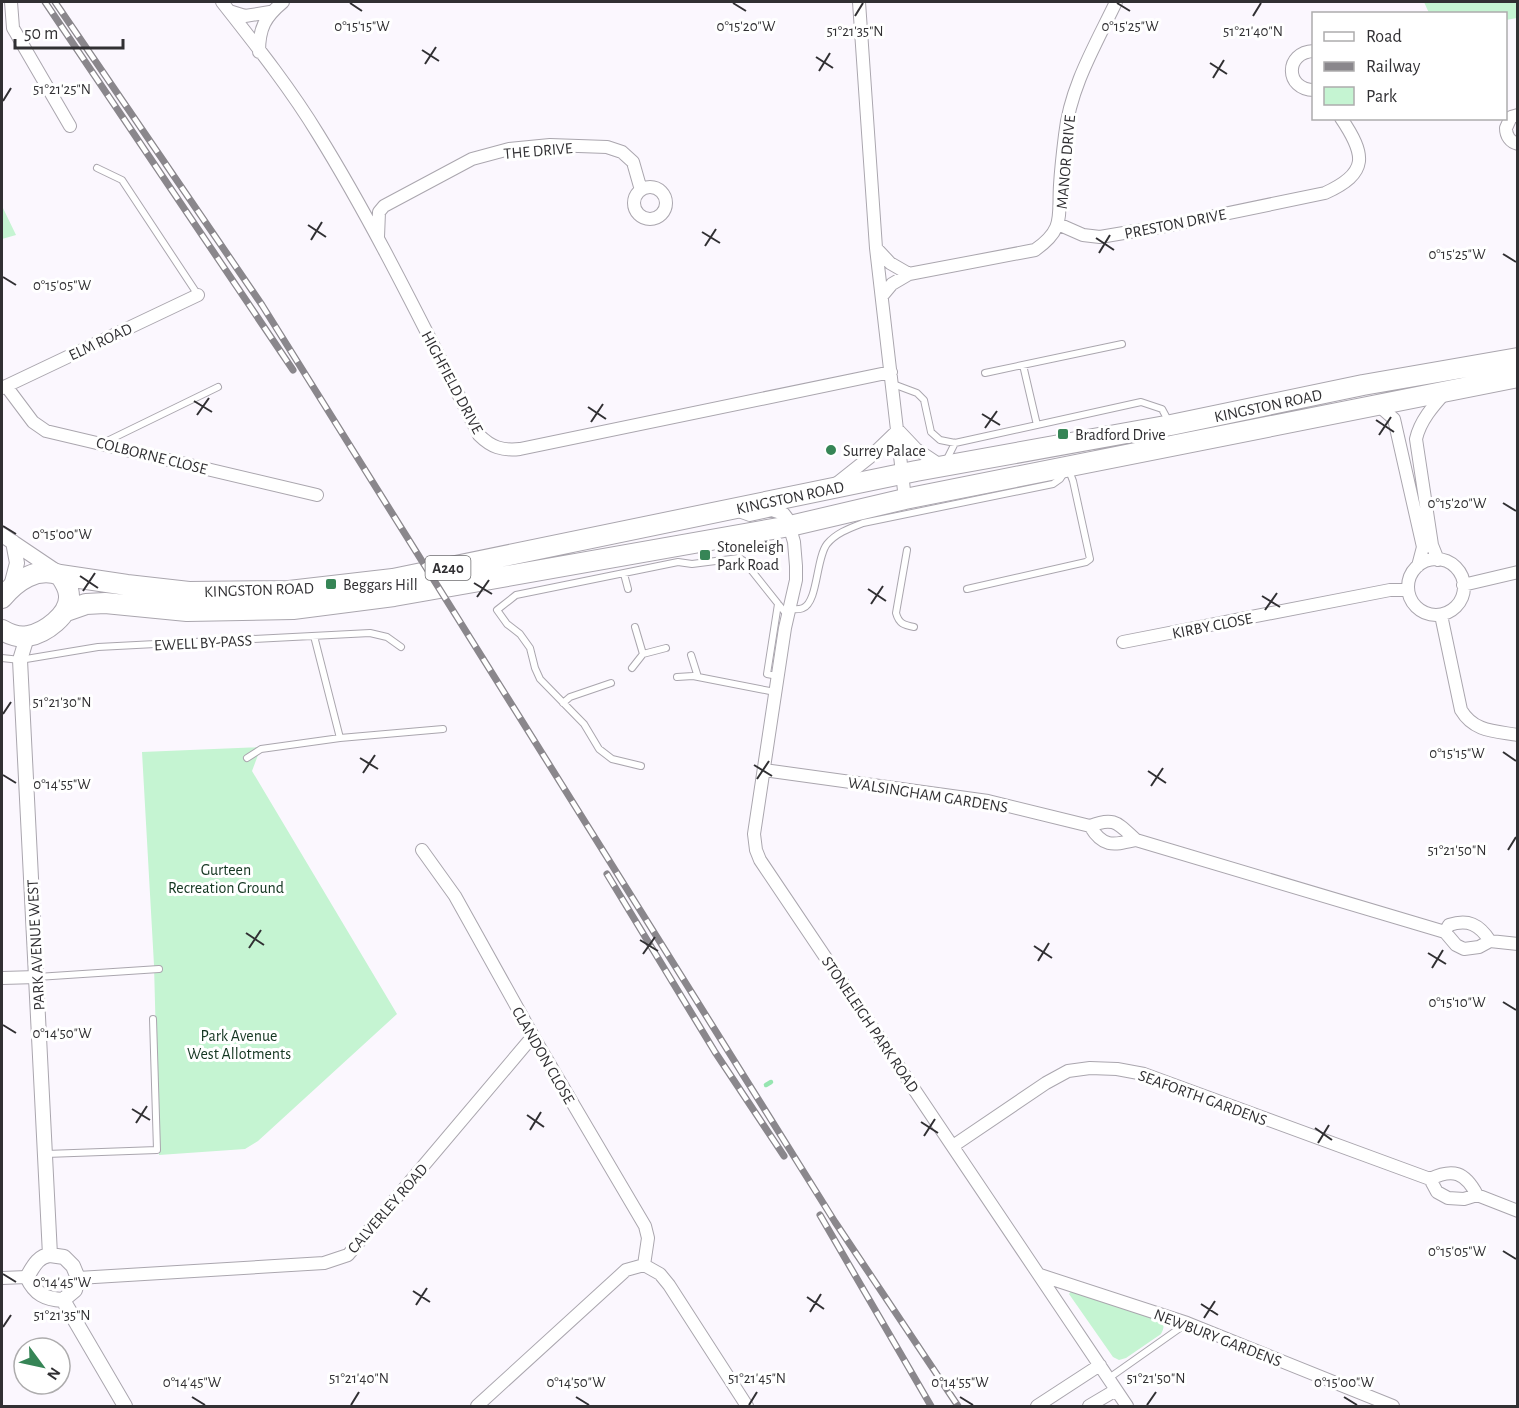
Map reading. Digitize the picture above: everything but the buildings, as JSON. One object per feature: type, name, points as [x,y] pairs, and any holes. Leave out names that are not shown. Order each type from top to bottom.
[{"type":"highway","name":"KINGSTON ROAD","points":[[59,574],[189,592],[289,591],[393,579],[831,488],[1171,425],[1363,385],[1518,358]]},
{"type":"highway","name":"KINGSTON ROAD","points":[[66,611],[86,604],[105,603],[187,611],[308,607],[394,596],[790,526],[905,499],[1518,377]]},
{"type":"highway","points":[[2,630],[10,635],[27,637],[40,632],[66,611],[69,597],[67,584],[59,574],[47,571],[22,579],[6,592]]},
{"type":"street","points":[[11,2],[12,28],[70,126]]},
{"type":"street","points":[[259,52],[259,34],[270,12],[283,2]]},
{"type":"street","points":[[859,2],[876,248],[905,499]]},
{"type":"street","name":"MANOR DRIVE","points":[[1058,224],[1069,109],[1075,88],[1116,2]]},
{"type":"street","points":[[225,6],[245,16],[270,12]]},
{"type":"street","name":"HIGHFIELD DRIVE","points":[[225,6],[300,107],[356,197],[478,435],[493,446],[503,450],[530,447],[892,378]]},
{"type":"street","points":[[1312,51],[1304,52],[1294,60],[1292,73],[1297,84],[1302,88],[1312,90]]},
{"type":"street","points":[[1518,115],[1511,117],[1506,128],[1512,143],[1518,144]]},
{"type":"street","name":"PRESTON DRIVE","points":[[1058,224],[1083,235],[1100,237],[1325,193],[1347,182],[1359,164],[1360,153],[1356,141],[1342,120]]},
{"type":"street","name":"THE DRIVE","points":[[384,206],[472,159],[509,149],[550,145],[607,147],[622,152],[633,162],[641,190]]},
{"type":"street","points":[[356,197],[375,205],[384,206],[380,213],[378,239]]},
{"type":"street","points":[[882,296],[892,284],[909,274],[1035,250],[1052,236],[1058,224]]},
{"type":"street","points":[[876,248],[890,263],[909,274]]},
{"type":"street","name":"ELM ROAD","points":[[4,387],[198,295]]},
{"type":"street","name":"COLBORNE CLOSE","points":[[4,387],[33,422],[46,431],[317,495]]},
{"type":"street","points":[[1438,560],[1432,545],[1416,439],[1418,430],[1432,406],[1446,392]]},
{"type":"street","points":[[1378,405],[1394,419],[1423,547],[1418,566]]},
{"type":"street","points":[[898,430],[916,449],[943,467]]},
{"type":"street","points":[[831,488],[870,457],[898,430]]},
{"type":"street","points":[[733,508],[750,515],[772,510],[779,512],[784,514],[790,526]]},
{"type":"street","name":"STONELEIGH PARK ROAD","points":[[790,526],[796,580],[785,610],[778,676],[754,834],[756,850],[760,860],[1127,1407]]},
{"type":"street","name":"KINGSTON ROAD","points":[[7,539],[59,574]]},
{"type":"street","name":"KINGSTON ROAD","points":[[6,592],[17,563],[7,539]]},
{"type":"street","points":[[1438,560],[1452,565],[1462,577],[1463,585],[1460,601],[1455,607],[1441,615],[1432,615],[1415,607],[1410,599],[1408,580],[1418,566],[1424,562],[1438,560]]},
{"type":"street","points":[[1463,585],[1518,572]]},
{"type":"street","name":"KIRBY CLOSE","points":[[1123,642],[1390,590],[1408,590]]},
{"type":"street","points":[[1441,615],[1461,710],[1468,721],[1483,729],[1518,735]]},
{"type":"street","name":"PARK AVENUE WEST","points":[[27,637],[20,660],[50,1255]]},
{"type":"street","name":"WALSINGHAM GARDENS","points":[[764,770],[988,801],[1090,826],[1101,821],[1113,822],[1121,825],[1136,840],[1445,932],[1456,945],[1464,949],[1479,947],[1490,940],[1518,944]]},
{"type":"street","name":"WALSINGHAM GARDENS","points":[[1090,826],[1096,838],[1107,844],[1136,840]]},
{"type":"street","name":"CLANDON CLOSE","points":[[422,850],[456,896],[532,1036],[645,1226],[648,1238],[644,1265]]},
{"type":"street","points":[[1445,932],[1449,925],[1467,922],[1477,925],[1490,940]]},
{"type":"street","points":[[2,978],[37,977]]},
{"type":"street","name":"CALVERLEY ROAD","points":[[78,1278],[324,1263],[348,1255],[532,1036]]},
{"type":"street","name":"SEAFORTH GARDENS","points":[[953,1146],[1046,1083],[1068,1071],[1117,1068],[1144,1074],[1430,1179],[1437,1192],[1448,1198],[1464,1199],[1477,1195],[1518,1211]]},
{"type":"street","name":"SEAFORTH GARDENS","points":[[1430,1179],[1443,1172],[1457,1174],[1470,1182],[1477,1195]]},
{"type":"street","points":[[50,1255],[64,1257],[73,1266],[78,1278],[75,1290],[63,1299],[41,1296],[32,1288],[27,1277],[43,1256],[50,1255]]},
{"type":"street","points":[[477,1407],[626,1270],[644,1265],[660,1274],[669,1285],[747,1407]]},
{"type":"street","name":"NEWBURY GARDENS","points":[[1040,1275],[1187,1323],[1393,1407]]},
{"type":"street","points":[[2,1278],[27,1277]]},
{"type":"street","points":[[63,1299],[125,1407]]},
{"type":"street","points":[[1036,1407],[1100,1365]]},
{"type":"street","points":[[1089,1407],[1116,1390]]},
{"type":"lane","points":[[97,168],[123,180],[198,295]]},
{"type":"lane","points":[[985,373],[1122,344]]},
{"type":"lane","points":[[1023,365],[1037,425]]},
{"type":"lane","points":[[892,378],[924,400],[931,432],[940,440],[955,443],[1141,402],[1162,409],[1171,425]]},
{"type":"lane","points":[[104,443],[218,387]]},
{"type":"lane","points":[[943,467],[955,443]]},
{"type":"lane","points":[[967,590],[1086,562],[1090,559],[1073,481],[1068,468]]},
{"type":"lane","points":[[641,766],[612,759],[599,749],[584,724],[540,679],[530,648],[520,634],[507,624],[498,610],[516,595],[678,562],[692,564],[739,558],[785,610],[803,608],[809,604],[812,597],[819,563],[826,545],[847,529],[863,523],[1053,484],[1068,468]]},
{"type":"lane","points":[[907,550],[896,613],[902,625],[914,627]]},
{"type":"lane","points":[[624,574],[628,590]]},
{"type":"lane","points":[[635,627],[642,654]]},
{"type":"lane","name":"EWELL BY-PASS","points":[[2,658],[20,660],[98,647],[370,633],[387,637],[401,647]]},
{"type":"lane","points":[[314,636],[340,738]]},
{"type":"lane","points":[[632,668],[642,654],[666,648]]},
{"type":"lane","points":[[691,655],[698,677]]},
{"type":"lane","points":[[677,677],[698,677],[775,692]]},
{"type":"lane","points":[[563,704],[570,698],[611,683]]},
{"type":"lane","points":[[247,758],[261,749],[340,738],[443,729]]},
{"type":"lane","points":[[37,977],[159,969]]},
{"type":"lane","points":[[46,1154],[157,1150],[153,1019]]},
{"type":"lane","points":[[1109,1378],[1187,1323]]},
{"type":"green space","points":[[1424,2],[1517,2],[1517,18],[1507,20],[1507,12],[1429,12]]},
{"type":"green space","points":[[2,206],[16,235],[2,239]]},
{"type":"green space","points":[[261,747],[252,771],[397,1014],[258,1141],[245,1149],[159,1155],[154,965],[142,752]]},
{"type":"green space","points":[[1072,1290],[1159,1318],[1163,1326],[1162,1332],[1126,1358],[1119,1360],[1113,1357],[1069,1294]]},
{"type":"waterway","points":[[766,1085],[771,1082]]},
{"type":"railway","points":[[45,2],[293,370]]},
{"type":"railway","points":[[55,2],[262,305],[835,1222],[958,1406]]},
{"type":"railway","points":[[607,874],[715,1052],[784,1156]]},
{"type":"railway","points":[[820,1215],[931,1406]]},
{"type":"place","name":"Bradford Drive","points":[[1063,434]]},
{"type":"place","name":"Surrey Palace","points":[[831,450]]},
{"type":"place","name":"Stoneleigh Park Road","points":[[705,555]]},
{"type":"place","name":"Beggars Hill","points":[[331,584]]},
{"type":"park label","name":"Gurteen Recreation Ground","points":[[226,878]]},
{"type":"park label","name":"Park Avenue West Allotments","points":[[239,1044]]}]
